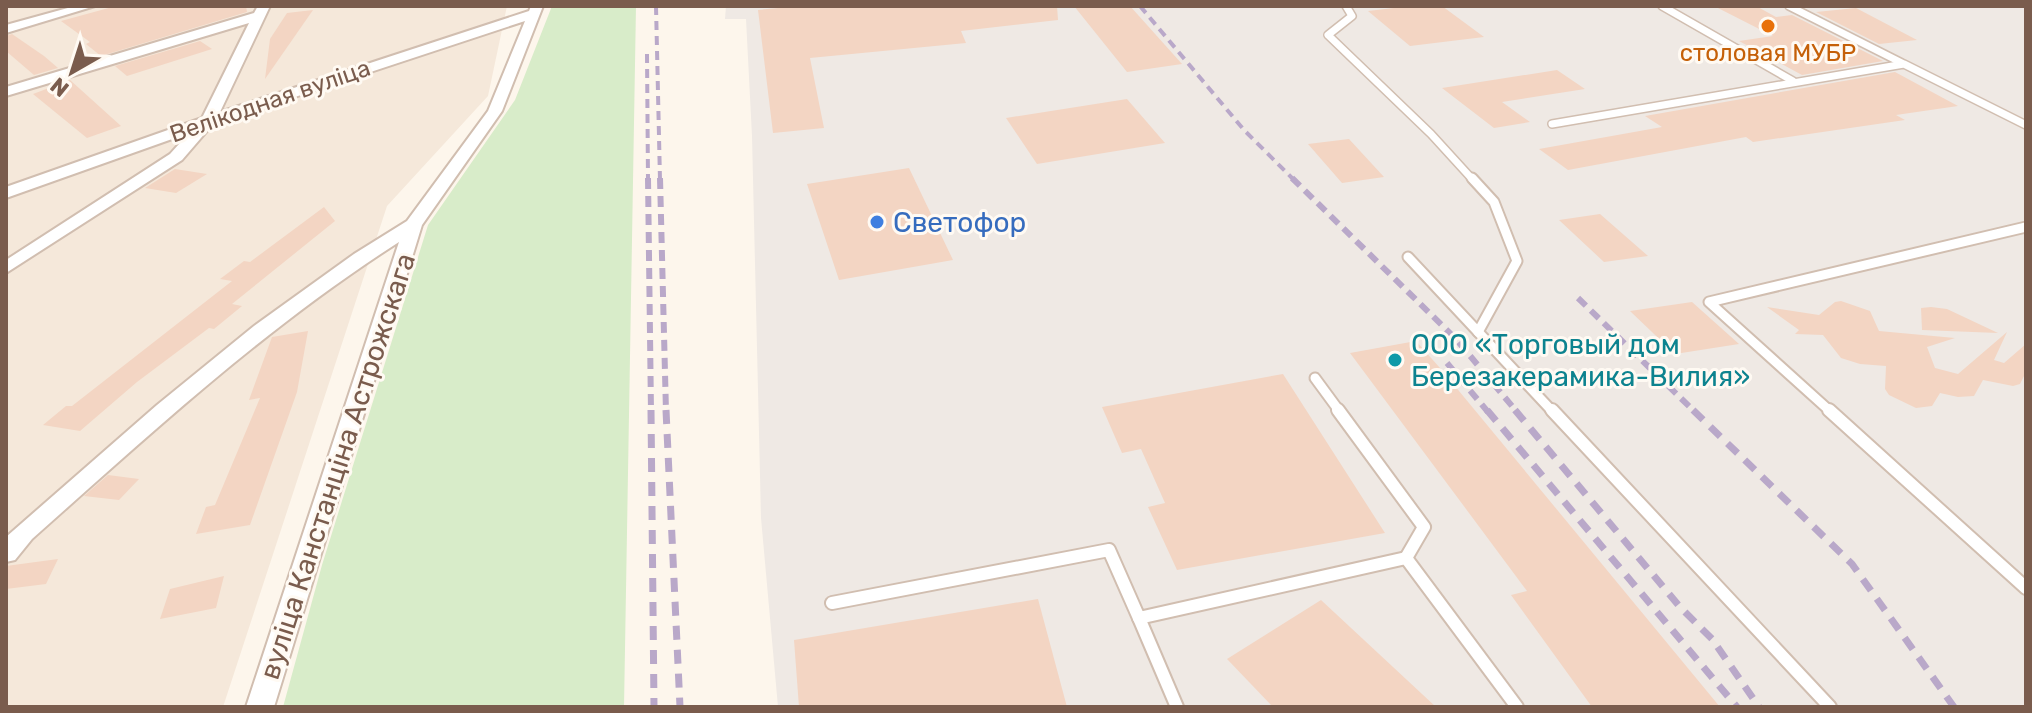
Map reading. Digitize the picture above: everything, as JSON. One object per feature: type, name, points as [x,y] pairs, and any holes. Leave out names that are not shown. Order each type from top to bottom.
[{"type":"street","points":[[6,29],[89,6]]},
{"type":"street","name":"Велікодная вуліца","points":[[6,193],[536,10]]},
{"type":"street","name":"вуліца Канстанціна Астрожскага","points":[[260,707],[413,225],[495,111],[536,10]]},
{"type":"street","points":[[6,268],[176,157],[208,121],[261,11]]},
{"type":"street","points":[[6,92],[261,11]]},
{"type":"street","name":"вуліца Канстанціна Астрожскага","points":[[6,553],[24,533],[201,377],[347,265],[413,225]]},
{"type":"lane","points":[[1346,6],[1352,16],[1328,35],[1431,134],[1494,202],[1517,261],[1478,332]]},
{"type":"lane","points":[[1662,6],[1793,81]]},
{"type":"lane","points":[[1789,6],[2026,125]]},
{"type":"lane","points":[[1552,124],[1904,64]]},
{"type":"lane","points":[[2026,227],[1709,302],[2026,588]]},
{"type":"lane","points":[[1408,257],[1830,707]]},
{"type":"lane","points":[[1139,618],[1406,558],[1424,527],[1315,378]]},
{"type":"lane","points":[[832,603],[1109,550],[1177,707]]},
{"type":"lane","points":[[1406,558],[1517,707]]},
{"type":"shaded area","points":[[6,6],[507,6],[488,96],[387,206],[223,707],[6,707]]},
{"type":"shaded area","points":[[726,6],[2026,6],[2026,707],[778,707],[761,518],[752,136],[746,19],[725,19]]},
{"type":"green space","points":[[552,6],[636,6],[624,707],[283,707],[322,565],[428,225],[515,100]]},
{"type":"building","points":[[116,6],[246,6],[247,12],[101,56],[86,44],[90,42],[61,21]]},
{"type":"building","points":[[799,6],[1057,6],[1058,20],[961,31],[966,43],[810,58],[824,128],[773,133],[758,10]]},
{"type":"building","points":[[1074,6],[1130,6],[1182,64],[1127,72]]},
{"type":"building","points":[[1442,6],[1484,37],[1410,46],[1368,11]]},
{"type":"building","points":[[1714,6],[1756,6],[1776,17],[1792,15],[1883,61],[1802,75],[1739,41],[1773,36]]},
{"type":"building","points":[[1856,8],[1917,40],[1879,44],[1816,12]]},
{"type":"building","points":[[313,10],[265,79],[270,39],[287,13]]},
{"type":"building","points":[[12,34],[58,68],[34,75],[6,51],[6,36]]},
{"type":"building","points":[[200,41],[212,49],[127,76],[115,66]]},
{"type":"building","points":[[1557,70],[1585,89],[1502,102],[1530,122],[1494,128],[1442,88]]},
{"type":"building","points":[[1895,72],[1958,106],[1896,115],[1905,120],[1753,142],[1746,137],[1568,170],[1539,149],[1662,127],[1645,116]]},
{"type":"building","points":[[70,80],[121,126],[87,138],[33,94]]},
{"type":"building","points":[[1127,99],[1165,143],[1037,164],[1006,118]]},
{"type":"building","points":[[1349,139],[1384,177],[1342,183],[1308,144]]},
{"type":"building","name":"Светофор","points":[[909,168],[953,260],[839,280],[807,184]]},
{"type":"building","points":[[175,169],[207,174],[176,193],[145,188]]},
{"type":"building","points":[[324,207],[335,221],[232,304],[242,306],[214,329],[209,328],[137,382],[80,431],[43,425],[66,406],[72,406],[232,281],[220,279],[244,261],[250,262]]},
{"type":"building","points":[[1600,214],[1648,256],[1604,262],[1559,220]]},
{"type":"building","points":[[1841,301],[1870,311],[1879,331],[1955,338],[1927,347],[1935,368],[1958,374],[2007,332],[1994,360],[2004,363],[2026,344],[2026,372],[2020,384],[2013,386],[1983,380],[1974,396],[1958,397],[1940,393],[1932,406],[1916,408],[1889,395],[1885,389],[1886,366],[1860,364],[1841,358],[1823,335],[1795,334],[1799,330],[1767,307],[1819,315]]},
{"type":"building","points":[[1692,302],[1739,344],[1675,354],[1630,311]]},
{"type":"building","points":[[1921,308],[1947,309],[1998,333],[1922,330]]},
{"type":"building","points":[[308,331],[297,392],[250,525],[196,534],[206,507],[215,505],[260,398],[249,400],[272,337]]},
{"type":"building","points":[[1416,341],[1720,707],[1592,707],[1511,595],[1527,591],[1350,353]]},
{"type":"building","points":[[1283,374],[1385,533],[1177,570],[1148,507],[1165,503],[1141,449],[1122,453],[1102,407]]},
{"type":"building","points":[[108,475],[139,479],[119,500],[84,496]]},
{"type":"building","points":[[58,559],[46,584],[6,589],[6,566]]},
{"type":"building","points":[[224,576],[216,608],[160,619],[170,589]]},
{"type":"building","points":[[1038,599],[1067,707],[799,707],[794,640]]},
{"type":"building","points":[[1321,600],[1436,707],[1273,707],[1227,659]]},
{"type":"railway","points":[[656,6],[660,180]]},
{"type":"railway","points":[[1140,6],[1244,130],[1292,178]]},
{"type":"railway","points":[[647,54],[648,180]]},
{"type":"railway","points":[[648,178],[651,412]]},
{"type":"railway","points":[[660,178],[666,412]]},
{"type":"railway","points":[[1292,178],[1456,339],[1517,412]]},
{"type":"railway","points":[[1578,298],[1695,412]]},
{"type":"railway","points":[[1447,363],[1488,412]]},
{"type":"railway","points":[[651,410],[654,707]]},
{"type":"railway","points":[[666,410],[680,707]]},
{"type":"railway","points":[[1487,410],[1737,707]]},
{"type":"railway","points":[[1515,410],[1680,607],[1712,639],[1759,707]]},
{"type":"railway","points":[[1693,410],[1852,564],[1954,707]]},
{"type":"place","name":"столовая МУБР","points":[[1768,26]]},
{"type":"place","name":"Светофор","points":[[877,222]]},
{"type":"place","name":"ООО «Торговый дом Березакерамика-Вилия»","points":[[1395,360]]}]
